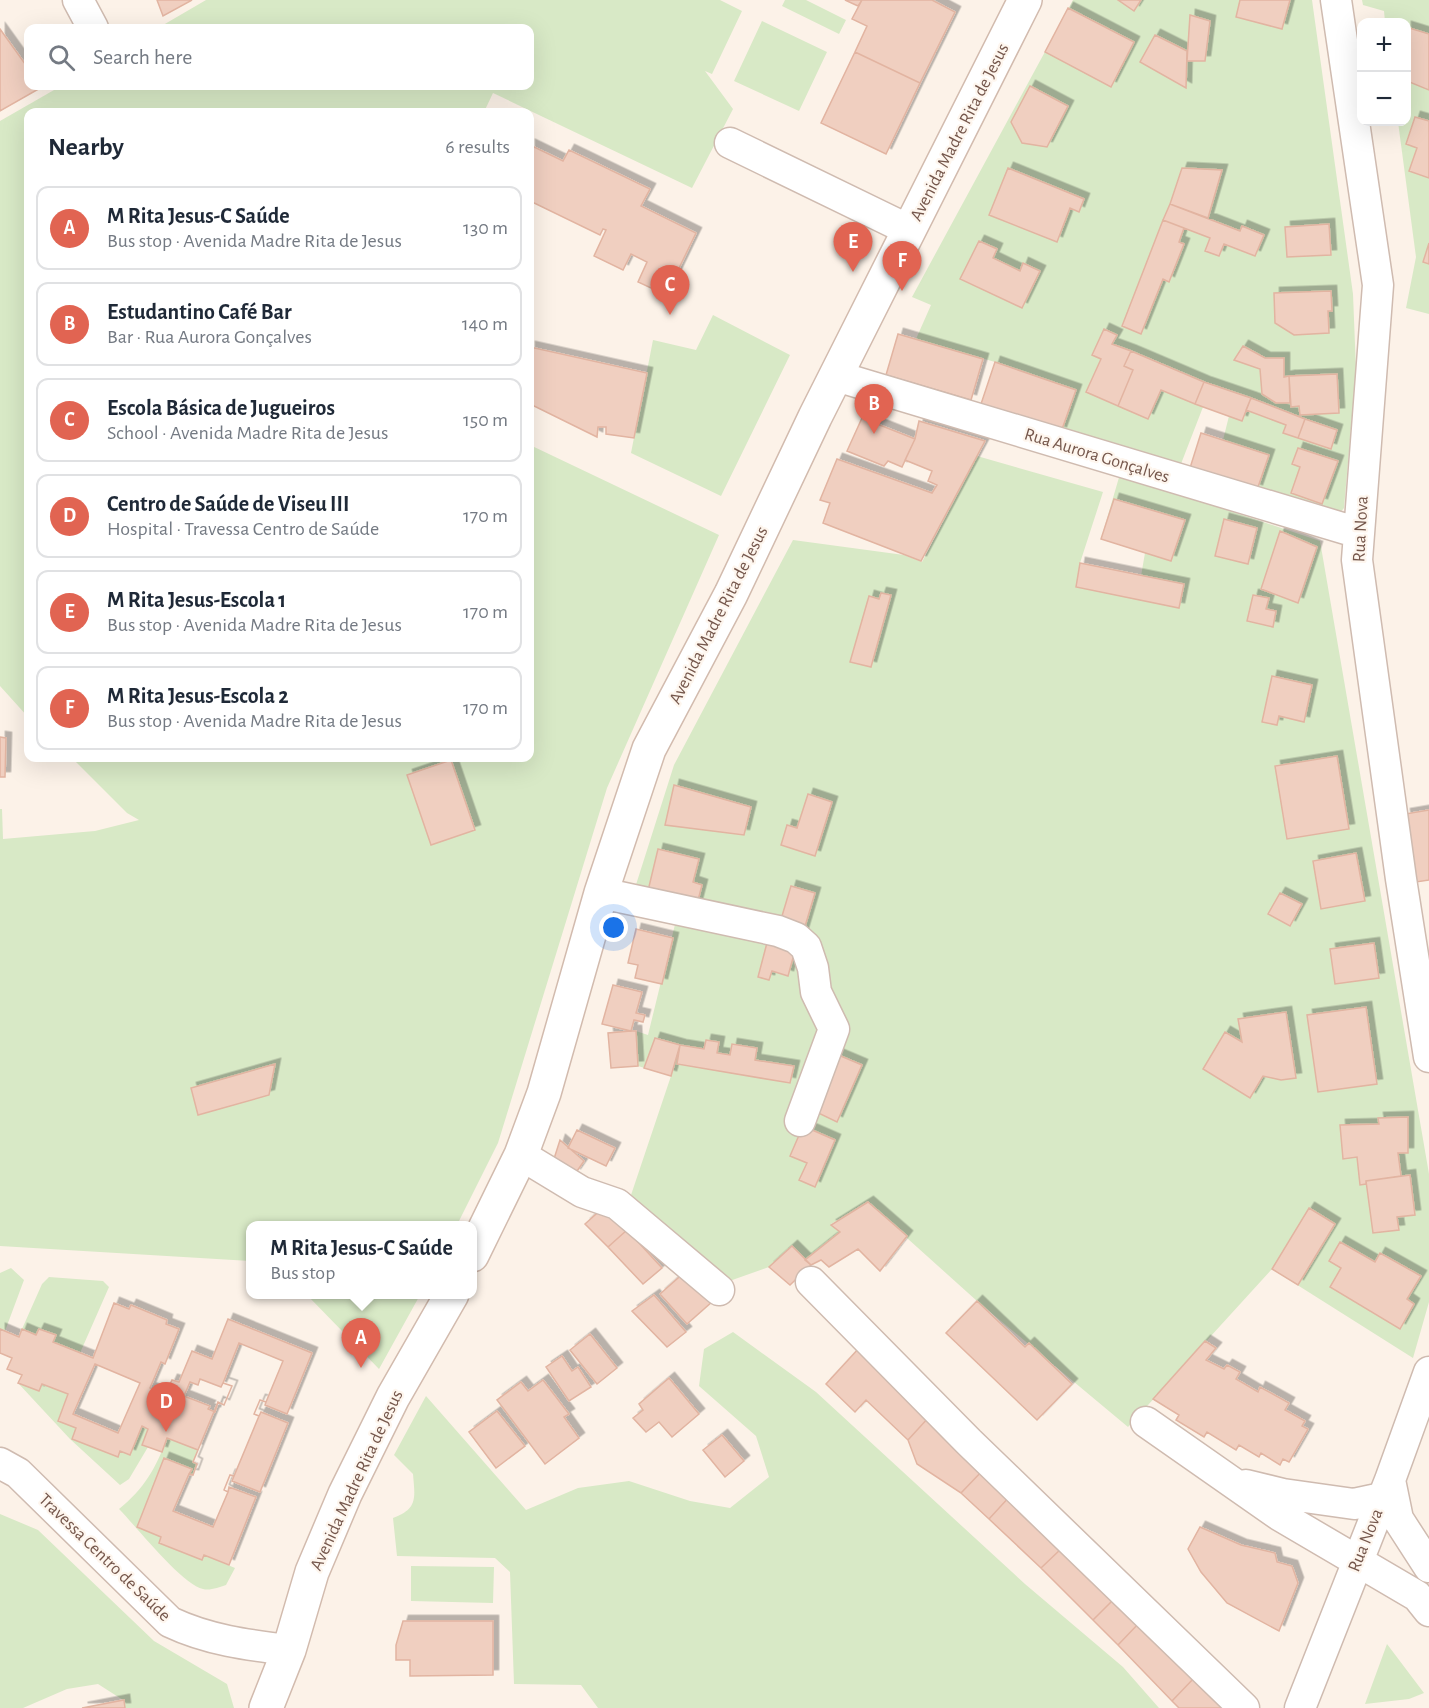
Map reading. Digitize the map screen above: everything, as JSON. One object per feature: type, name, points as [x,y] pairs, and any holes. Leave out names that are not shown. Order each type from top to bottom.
[{"type":"street","points":[[78,0],[91,24]]},
{"type":"street","name":"Avenida Madre Rita de Jesus","points":[[477,1245],[521,1155],[544,1093],[601,893],[649,749],[731,594],[836,376],[1025,0]]},
{"type":"street","name":"Rua Nova","points":[[1336,0],[1378,285],[1356,560],[1401,879],[1429,1057]]},
{"type":"street","points":[[730,143],[909,230]]},
{"type":"street","name":"Rua Aurora Gonçalves","points":[[836,376],[1359,534]]},
{"type":"street","points":[[601,893],[778,931],[796,938],[806,947],[813,968],[816,992],[834,1029],[800,1121]]},
{"type":"street","points":[[521,1155],[582,1192],[617,1204],[719,1290]]},
{"type":"street","points":[[811,1282],[969,1442],[1244,1708]]},
{"type":"street","name":"Avenida Madre Rita de Jesus","points":[[266,1708],[289,1650],[312,1572],[345,1494],[393,1397],[449,1299]]},
{"type":"street","name":"Rua Nova","points":[[1300,1708],[1429,1372]]},
{"type":"street","points":[[1146,1422],[1278,1515],[1358,1559],[1417,1596],[1429,1611]]},
{"type":"street","name":"Travessa Centro de Saúde","points":[[0,1463],[18,1473],[170,1622],[192,1632],[238,1644],[289,1650]]},
{"type":"street","points":[[1229,1479],[1257,1488],[1316,1500],[1354,1504],[1386,1489],[1398,1519],[1429,1567]]},
{"type":"green space","points":[[206,0],[720,0],[742,11],[712,74],[705,71],[733,109],[692,188],[534,113],[534,108],[524,108],[493,93],[486,108],[24,108],[24,713],[0,686],[0,121],[54,90],[534,90],[534,24],[165,24]]},
{"type":"green space","points":[[785,0],[806,0],[846,20],[839,34],[782,6]]},
{"type":"green space","points":[[1073,0],[1312,0],[1353,294],[1356,370],[1344,508],[1338,515],[1257,490],[1269,455],[1223,440],[1229,416],[1203,407],[1179,469],[981,404],[995,362],[916,339],[931,305],[912,297]]},
{"type":"green space","points":[[1362,0],[1429,0],[1429,314],[1406,308],[1416,257],[1399,126],[1411,126],[1411,18],[1385,18],[1384,11],[1363,5]]},
{"type":"green space","points":[[762,21],[827,52],[799,111],[734,81]]},
{"type":"green space","points":[[713,315],[790,355],[721,496],[631,453],[653,340],[696,350]]},
{"type":"green space","points":[[534,447],[719,535],[607,788],[498,1143],[459,1221],[246,1221],[246,1261],[0,1246],[0,809],[2,809],[3,839],[95,831],[139,820],[127,813],[76,762],[534,762]]},
{"type":"green space","points":[[977,456],[1103,492],[1080,563],[1076,587],[1137,599],[1145,553],[1101,539],[1120,474],[1320,541],[1429,1174],[1429,1302],[1413,1358],[1272,1269],[1128,1427],[977,1301],[868,1203],[831,1224],[840,1232],[805,1260],[792,1246],[769,1267],[721,1284],[630,1198],[671,1076],[638,1066],[636,1031],[648,1035],[680,904],[634,891],[674,765],[793,540],[904,555],[922,562]]},
{"type":"green space","points":[[11,1268],[24,1280],[5,1331],[0,1329],[0,1273]]},
{"type":"green space","points":[[49,1277],[103,1281],[109,1287],[80,1353],[53,1342],[55,1335],[39,1329],[36,1335],[22,1329],[42,1284]]},
{"type":"green space","points":[[311,1299],[418,1299],[379,1369]]},
{"type":"green space","points":[[733,1332],[816,1392],[1025,1584],[1123,1667],[1159,1708],[598,1708],[581,1685],[514,1684],[510,1572],[495,1558],[397,1556],[393,1518],[407,1511],[411,1506],[414,1490],[413,1474],[394,1455],[426,1396],[526,1510],[578,1488],[629,1481],[690,1501],[730,1508],[769,1477],[756,1436],[699,1386],[704,1349]]},
{"type":"green space","points":[[18,1383],[39,1391],[42,1384],[68,1394],[58,1420],[76,1428],[72,1439],[118,1456],[120,1451],[130,1455],[142,1426],[148,1429],[142,1444],[148,1447],[129,1479],[120,1485],[70,1439]]},
{"type":"green space","points":[[167,1438],[198,1450],[193,1461],[197,1464],[193,1475],[189,1474],[191,1469],[164,1458],[137,1527],[161,1537],[159,1543],[202,1560],[204,1555],[235,1568],[226,1585],[209,1590],[194,1585],[160,1554],[119,1509],[136,1494],[148,1477]]},
{"type":"green space","points":[[0,1514],[38,1530],[154,1641],[227,1684],[234,1708],[125,1708],[123,1700],[98,1684],[67,1689],[23,1708],[0,1708]]},
{"type":"green space","points":[[411,1566],[494,1567],[493,1603],[411,1601]]},
{"type":"green space","points":[[1387,1644],[1424,1693],[1409,1699],[1365,1704]]},
{"type":"building","points":[[157,0],[192,0],[163,16]]},
{"type":"building","points":[[845,0],[862,0],[858,6]]},
{"type":"building","points":[[862,0],[932,0],[955,12],[920,83],[855,52],[867,26],[852,19]]},
{"type":"building","points":[[1118,0],[1141,0],[1134,11]]},
{"type":"building","points":[[1240,0],[1290,0],[1282,29],[1236,17]]},
{"type":"building","points":[[1068,8],[1134,42],[1111,87],[1045,52]]},
{"type":"building","points":[[1190,15],[1210,21],[1205,61],[1187,61]]},
{"type":"building","points":[[0,29],[24,62],[24,90],[37,90],[0,111]]},
{"type":"building","points":[[1411,29],[1429,34],[1429,90],[1411,83]]},
{"type":"building","points":[[1155,35],[1187,51],[1186,88],[1140,62]]},
{"type":"building","points":[[855,52],[920,83],[886,154],[821,123]]},
{"type":"building","points":[[1030,86],[1068,106],[1047,147],[1022,143],[1011,122]]},
{"type":"building","points":[[1415,117],[1429,121],[1429,178],[1409,171],[1417,148],[1406,144]]},
{"type":"building","points":[[534,147],[563,161],[569,150],[650,189],[641,206],[696,233],[666,295],[638,282],[647,262],[631,254],[623,270],[594,256],[606,230],[603,229],[600,235],[534,203]]},
{"type":"building","points":[[1008,168],[1084,199],[1079,212],[1070,208],[1057,242],[989,215]]},
{"type":"building","points":[[1182,168],[1222,170],[1208,218],[1170,204]]},
{"type":"building","points":[[1170,204],[1240,231],[1242,226],[1264,235],[1255,256],[1224,244],[1219,256],[1205,251],[1210,238],[1163,220]]},
{"type":"building","points":[[1163,220],[1184,228],[1179,242],[1184,244],[1169,282],[1163,279],[1141,334],[1122,326]]},
{"type":"building","points":[[1329,224],[1331,255],[1287,257],[1285,227]]},
{"type":"building","points":[[979,241],[997,249],[993,258],[1020,271],[1023,263],[1040,271],[1022,308],[960,279]]},
{"type":"building","points":[[1429,243],[1429,264],[1423,262]]},
{"type":"building","points":[[1331,291],[1332,311],[1328,311],[1329,333],[1294,335],[1275,323],[1274,293]]},
{"type":"building","points":[[1104,329],[1117,335],[1112,344],[1131,351],[1124,366],[1133,370],[1118,406],[1086,392],[1101,359],[1092,355]]},
{"type":"building","points":[[898,334],[983,359],[971,400],[886,375]]},
{"type":"building","points":[[1243,346],[1265,358],[1284,358],[1284,377],[1289,376],[1290,403],[1276,403],[1262,394],[1260,369],[1234,360]]},
{"type":"building","points":[[534,348],[647,373],[634,438],[606,434],[606,427],[598,427],[597,437],[534,406]]},
{"type":"building","points":[[1131,351],[1204,382],[1195,404],[1161,390],[1148,419],[1118,406],[1133,370],[1124,366]]},
{"type":"building","points":[[995,362],[1076,390],[1061,432],[981,404]]},
{"type":"building","points":[[1337,374],[1339,413],[1300,415],[1299,406],[1291,407],[1289,376]]},
{"type":"building","points":[[1204,382],[1251,398],[1242,421],[1195,404]]},
{"type":"building","points":[[1251,398],[1305,419],[1298,438],[1283,433],[1286,425],[1246,410]]},
{"type":"building","points":[[862,418],[915,439],[902,467],[888,461],[884,466],[847,451]]},
{"type":"building","points":[[1305,419],[1337,430],[1331,449],[1298,438]]},
{"type":"building","points":[[919,421],[985,441],[921,561],[823,523],[830,503],[820,500],[837,459],[932,493],[937,485],[928,481],[932,471],[905,460],[915,439]]},
{"type":"building","points":[[1201,433],[1269,455],[1257,490],[1190,468]]},
{"type":"building","points":[[1298,448],[1338,461],[1322,504],[1291,493],[1300,467],[1292,464]]},
{"type":"building","points":[[1114,499],[1185,520],[1171,561],[1101,539]]},
{"type":"building","points":[[1224,519],[1257,528],[1248,564],[1215,556]]},
{"type":"building","points":[[1280,531],[1317,547],[1298,603],[1261,589]]},
{"type":"building","points":[[1080,563],[1184,584],[1179,608],[1076,587]]},
{"type":"building","points":[[881,593],[891,595],[871,667],[850,662],[869,596],[879,599]]},
{"type":"building","points":[[1253,595],[1269,598],[1266,609],[1276,611],[1273,627],[1247,621]]},
{"type":"building","points":[[1272,676],[1312,685],[1304,722],[1279,716],[1277,725],[1262,722]]},
{"type":"building","points":[[0,737],[6,738],[5,777],[0,777]]},
{"type":"building","points":[[1337,756],[1349,829],[1287,839],[1275,766]]},
{"type":"building","points":[[445,762],[452,762],[475,830],[431,845],[407,775]]},
{"type":"building","points":[[674,785],[751,807],[744,835],[665,825]]},
{"type":"building","points":[[808,794],[832,802],[815,856],[781,845],[787,825],[797,828]]},
{"type":"building","points":[[1429,810],[1429,880],[1416,882],[1405,814]]},
{"type":"building","points":[[658,849],[699,859],[693,882],[702,885],[696,908],[647,895]]},
{"type":"building","points":[[1356,853],[1365,901],[1321,909],[1313,861]]},
{"type":"building","points":[[791,886],[815,893],[803,933],[779,926]]},
{"type":"building","points":[[1280,893],[1302,904],[1290,926],[1268,914]]},
{"type":"building","points":[[636,929],[673,938],[662,984],[635,978],[638,965],[628,963]]},
{"type":"building","points":[[768,939],[796,947],[788,976],[772,971],[769,980],[758,977]]},
{"type":"building","points":[[1374,943],[1379,978],[1335,984],[1330,949]]},
{"type":"building","points":[[613,985],[642,992],[636,1013],[645,1015],[643,1022],[634,1020],[631,1031],[602,1024]]},
{"type":"building","points":[[1366,1007],[1377,1084],[1318,1092],[1307,1015]]},
{"type":"building","points":[[1286,1012],[1296,1078],[1281,1080],[1263,1076],[1250,1098],[1203,1069],[1225,1032],[1242,1042],[1238,1019]]},
{"type":"building","points":[[636,1031],[638,1066],[611,1068],[608,1033]]},
{"type":"building","points":[[655,1038],[680,1045],[671,1076],[644,1068]]},
{"type":"building","points":[[706,1040],[719,1042],[717,1053],[730,1055],[732,1044],[757,1048],[755,1060],[794,1066],[790,1083],[677,1064],[680,1045],[704,1049]]},
{"type":"building","points":[[836,1054],[862,1065],[837,1122],[812,1110]]},
{"type":"building","points":[[275,1064],[269,1095],[198,1115],[191,1088]]},
{"type":"building","points":[[1408,1117],[1408,1153],[1398,1153],[1401,1176],[1366,1181],[1366,1184],[1360,1185],[1357,1157],[1343,1159],[1340,1125],[1379,1124],[1378,1118]]},
{"type":"building","points":[[803,1126],[835,1140],[815,1187],[799,1180],[807,1163],[790,1156]]},
{"type":"building","points":[[577,1130],[615,1148],[606,1166],[568,1148]]},
{"type":"building","points":[[560,1140],[584,1161],[575,1174],[553,1162]]},
{"type":"building","points":[[1410,1175],[1415,1215],[1397,1217],[1399,1230],[1373,1233],[1366,1181]]},
{"type":"building","points":[[868,1202],[907,1236],[880,1271],[858,1249],[829,1267],[821,1260],[811,1265],[805,1260],[840,1232],[831,1225]]},
{"type":"building","points":[[605,1206],[627,1230],[608,1247],[585,1224]]},
{"type":"building","points":[[1309,1208],[1335,1224],[1298,1285],[1272,1269]]},
{"type":"building","points":[[627,1230],[662,1268],[643,1284],[608,1247]]},
{"type":"building","points":[[1340,1242],[1375,1262],[1380,1253],[1421,1276],[1407,1299],[1414,1304],[1400,1329],[1330,1287],[1341,1268],[1329,1261]]},
{"type":"building","points":[[792,1246],[811,1265],[790,1285],[769,1267]]},
{"type":"building","points":[[686,1271],[713,1301],[687,1324],[660,1294]]},
{"type":"building","points":[[654,1295],[686,1332],[667,1347],[632,1311]]},
{"type":"building","points":[[977,1301],[1025,1347],[1029,1343],[1072,1384],[1037,1420],[946,1333]]},
{"type":"building","points":[[114,1303],[129,1309],[131,1305],[167,1320],[166,1324],[179,1329],[165,1364],[161,1362],[150,1388],[165,1395],[172,1380],[179,1382],[192,1351],[212,1359],[228,1319],[312,1353],[287,1414],[265,1405],[266,1402],[260,1400],[254,1414],[259,1416],[261,1412],[288,1423],[260,1492],[232,1481],[234,1476],[230,1475],[224,1490],[228,1492],[229,1487],[256,1497],[229,1565],[204,1555],[202,1560],[159,1543],[161,1537],[137,1527],[164,1458],[192,1469],[189,1474],[193,1475],[197,1464],[193,1462],[198,1450],[167,1438],[162,1452],[142,1445],[148,1429],[142,1426],[130,1455],[120,1451],[118,1457],[72,1439],[76,1428],[58,1421],[68,1394],[42,1384],[39,1391],[18,1383],[22,1375],[7,1369],[12,1358],[0,1353],[0,1329],[19,1337],[22,1329],[36,1335],[39,1329],[56,1335],[53,1342],[93,1358]],"holes":[[[200,1379],[221,1387],[223,1383],[232,1386],[224,1405],[218,1402],[215,1412],[208,1409],[210,1406],[184,1396],[190,1382],[198,1385]]]},
{"type":"building","points":[[590,1334],[617,1368],[597,1384],[570,1350]]},
{"type":"building","points":[[1205,1341],[1216,1348],[1206,1360],[1224,1369],[1227,1365],[1240,1372],[1236,1379],[1258,1392],[1260,1387],[1289,1403],[1285,1410],[1305,1421],[1302,1426],[1308,1429],[1289,1462],[1283,1459],[1280,1465],[1261,1453],[1259,1457],[1239,1445],[1236,1450],[1207,1432],[1204,1437],[1176,1420],[1179,1415],[1153,1399]]},
{"type":"building","points":[[239,1343],[283,1361],[266,1402],[260,1400],[254,1414],[259,1416],[234,1476],[230,1475],[224,1490],[228,1492],[213,1527],[173,1511],[189,1474],[193,1475],[197,1464],[193,1462],[218,1402],[224,1405],[232,1386],[223,1383]]},
{"type":"building","points":[[860,1347],[929,1417],[908,1440],[866,1400],[855,1412],[826,1384]]},
{"type":"building","points":[[562,1356],[572,1371],[578,1367],[591,1387],[569,1401],[546,1367]]},
{"type":"building","points":[[95,1364],[140,1383],[118,1433],[73,1414]]},
{"type":"building","points":[[669,1378],[699,1414],[672,1437],[659,1422],[646,1432],[633,1418],[643,1410],[639,1404]]},
{"type":"building","points":[[543,1380],[569,1414],[564,1417],[579,1438],[545,1464],[497,1400],[521,1382],[528,1391]]},
{"type":"building","points":[[497,1411],[525,1446],[496,1468],[469,1432]]},
{"type":"building","points":[[929,1417],[984,1469],[961,1493],[917,1464],[908,1440]]},
{"type":"building","points":[[722,1435],[744,1461],[725,1477],[703,1450]]},
{"type":"building","points":[[984,1469],[1011,1495],[989,1519],[961,1493]]},
{"type":"building","points":[[1011,1495],[1063,1547],[1041,1568],[989,1519]]},
{"type":"building","points":[[1200,1527],[1241,1545],[1275,1553],[1277,1562],[1292,1566],[1298,1583],[1279,1631],[1227,1603],[1201,1572],[1188,1549]]},
{"type":"building","points":[[1063,1547],[1115,1598],[1093,1620],[1041,1568]]},
{"type":"building","points":[[1115,1598],[1140,1622],[1118,1645],[1093,1620]]},
{"type":"building","points":[[403,1621],[493,1621],[493,1675],[410,1676],[410,1660],[396,1660],[396,1645]]},
{"type":"building","points":[[1140,1622],[1195,1677],[1172,1701],[1118,1645]]},
{"type":"building","points":[[1195,1677],[1227,1708],[1179,1708],[1172,1701]]},
{"type":"building","points":[[124,1700],[125,1708],[82,1708]]},
{"type":"place","name":"M Rita Jesus-Escola 1","points":[[853,272]]},
{"type":"place","name":"M Rita Jesus-Escola 2","points":[[902,291]]},
{"type":"place","name":"Escola Básica de Jugueiros","points":[[670,315]]},
{"type":"place","name":"Estudantino Café Bar","points":[[874,434]]},
{"type":"place","name":"M Rita Jesus-C Saúde","points":[[361,1368]]},
{"type":"place","name":"Centro de Saúde de Viseu III","points":[[166,1432]]}]
